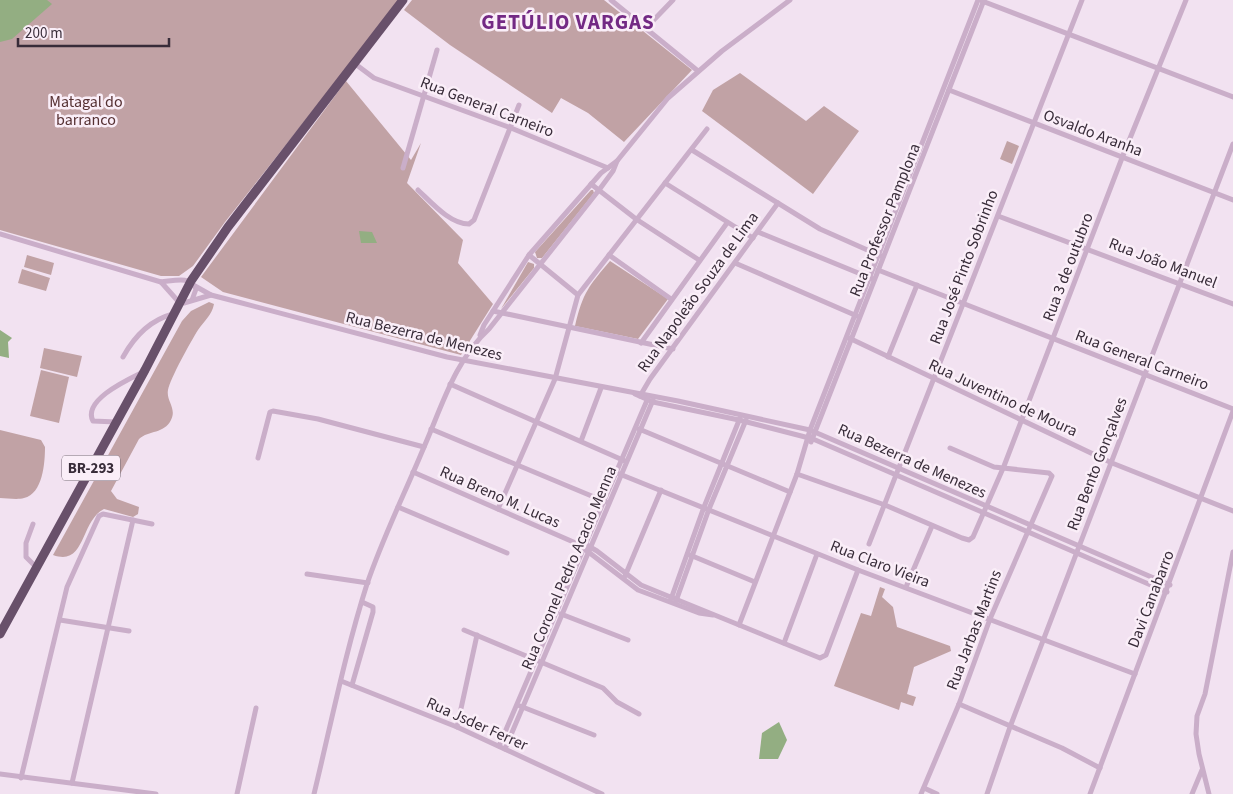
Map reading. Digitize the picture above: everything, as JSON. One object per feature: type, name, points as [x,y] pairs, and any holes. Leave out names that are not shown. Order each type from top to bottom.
[{"type":"highway","name":"BR-293","points":[[0,634],[145,370],[173,314],[177,298],[193,283],[228,227],[403,0]]},
{"type":"street","points":[[611,0],[698,72]]},
{"type":"street","points":[[646,28],[673,0]]},
{"type":"street","points":[[479,338],[493,311],[529,255],[591,184],[617,161],[668,98],[728,46],[790,0]]},
{"type":"street","points":[[981,0],[1233,97]]},
{"type":"street","name":"Rua Professor Pamplona","points":[[739,625],[981,0]]},
{"type":"street","name":"Rua José Pinto Sobrinho","points":[[869,544],[1082,0]]},
{"type":"street","name":"Rua 3 de outubro","points":[[932,526],[968,540],[973,537],[986,511],[1054,339],[1122,158],[1186,0]]},
{"type":"street","points":[[403,168],[436,50]]},
{"type":"street","name":"Rua General Carneiro","points":[[354,63],[374,78],[511,128],[613,171]]},
{"type":"street","name":"Osvaldo Aranha","points":[[947,89],[1233,200]]},
{"type":"street","points":[[418,190],[442,211],[460,223],[469,224],[474,220],[520,105]]},
{"type":"street","points":[[498,509],[555,379],[578,294],[707,129]]},
{"type":"street","name":"Rua Bento Gonçalves","points":[[987,794],[1010,727],[1233,144]]},
{"type":"street","points":[[692,150],[820,229],[881,256]]},
{"type":"street","points":[[314,794],[362,602],[398,507],[450,384],[463,360],[479,338],[501,314],[599,190],[613,171],[617,161]]},
{"type":"street","points":[[665,183],[753,238]]},
{"type":"street","points":[[591,184],[636,219],[699,260]]},
{"type":"street","name":"Rua Napoleão Souza de Lima","points":[[640,396],[672,348],[778,203]]},
{"type":"street","name":"Rua João Manuel","points":[[998,216],[1089,248],[1233,304]]},
{"type":"street","points":[[641,343],[727,223]]},
{"type":"street","points":[[758,232],[872,279]]},
{"type":"street","points":[[0,234],[161,282],[179,281],[193,283],[196,294],[192,300]]},
{"type":"street","points":[[529,255],[578,294]]},
{"type":"street","points":[[609,256],[671,299]]},
{"type":"street","points":[[735,263],[858,316]]},
{"type":"street","name":"Rua General Carneiro","points":[[876,269],[1233,410]]},
{"type":"street","points":[[177,298],[174,287],[179,281]]},
{"type":"street","points":[[161,282],[177,298]]},
{"type":"street","name":"Rua Bezerra de Menezes","points":[[193,283],[211,295],[463,360],[813,431],[898,472],[986,511],[1170,586]]},
{"type":"street","points":[[888,357],[917,285]]},
{"type":"street","name":"Rua Bezerra de Menezes","points":[[177,298],[192,300],[211,295]]},
{"type":"street","points":[[493,311],[570,329],[672,348]]},
{"type":"street","points":[[123,357],[137,335],[165,316],[173,314]]},
{"type":"street","name":"Rua Juventino de Moura","points":[[849,338],[1021,422],[1112,463],[1233,511]]},
{"type":"street","points":[[116,422],[93,421],[92,414],[96,403],[104,395],[145,370]]},
{"type":"street","points":[[450,384],[625,461]]},
{"type":"street","points":[[581,441],[601,388]]},
{"type":"street","name":"Rua Coronel Pedro Acacio Menna","points":[[502,747],[651,398]]},
{"type":"street","name":"Davi Canabarro","points":[[1090,794],[1170,586],[1233,410]]},
{"type":"street","points":[[258,458],[270,412],[318,419],[424,447]]},
{"type":"street","points":[[673,600],[706,508],[743,418]]},
{"type":"street","name":"Rua Bezerra de Menezes","points":[[743,418],[810,438],[898,472]]},
{"type":"street","points":[[786,432],[788,425]]},
{"type":"street","points":[[431,429],[606,502]]},
{"type":"street","points":[[639,429],[790,492]]},
{"type":"street","points":[[835,449],[838,442]]},
{"type":"street","points":[[950,448],[990,466],[1004,466]]},
{"type":"street","name":"Rua Jarbas Martins","points":[[921,794],[959,704],[990,620],[1052,476],[1049,472],[1004,466]]},
{"type":"street","name":"Rua Breno M. Lucas","points":[[413,472],[586,548]]},
{"type":"street","name":"Rua Claro Vieira","points":[[619,474],[858,570],[1135,674]]},
{"type":"street","points":[[797,474],[885,505],[932,526],[906,587]]},
{"type":"street","points":[[625,576],[662,490]]},
{"type":"street","points":[[398,507],[507,553]]},
{"type":"street","points":[[21,778],[70,576],[99,516],[102,514],[152,524]]},
{"type":"street","points":[[72,783],[133,520]]},
{"type":"street","points":[[33,524],[26,543],[26,557],[36,567]]},
{"type":"street","points":[[586,548],[641,585],[673,600],[820,658],[826,655],[858,570]]},
{"type":"street","name":"Rua Bezerra de Menezes","points":[[1078,550],[1167,592]]},
{"type":"street","points":[[1209,794],[1202,770],[1196,734],[1197,716],[1205,694],[1233,552]]},
{"type":"street","points":[[784,643],[817,554]]},
{"type":"street","points":[[690,555],[755,582]]},
{"type":"street","points":[[307,574],[368,584]]},
{"type":"street","points":[[352,686],[373,609],[362,602]]},
{"type":"street","points":[[559,613],[628,640]]},
{"type":"street","points":[[60,620],[129,631]]},
{"type":"street","points":[[464,630],[603,688],[617,702],[639,714]]},
{"type":"street","points":[[354,632],[366,636]]},
{"type":"street","points":[[457,727],[477,636]]},
{"type":"street","points":[[349,649],[362,652]]},
{"type":"street","name":"Rua Jsder Ferrer","points":[[341,681],[457,727],[602,794]]},
{"type":"street","points":[[959,704],[1062,748],[1100,768]]},
{"type":"street","points":[[520,706],[594,735]]},
{"type":"street","points":[[236,794],[256,708]]},
{"type":"street","points":[[1192,794],[1202,770]]},
{"type":"street","points":[[0,774],[156,794]]},
{"type":"street","points":[[924,788],[937,794]]},
{"type":"green space","name":"Matagal do barranco","points":[[0,0],[400,0],[225,222],[193,266],[179,276],[161,276],[0,230]]},
{"type":"green space","points":[[412,0],[604,0],[692,70],[624,142],[588,113],[561,98],[552,113],[450,45],[404,10]]},
{"type":"green space","points":[[740,73],[806,121],[824,106],[859,131],[813,194],[702,111],[713,90]]},
{"type":"green space","points":[[346,81],[411,160],[421,143],[407,183],[463,240],[458,263],[493,304],[461,355],[223,292],[201,277]]},
{"type":"green space","points":[[1007,141],[1019,146],[1012,164],[1000,159]]},
{"type":"green space","points":[[591,190],[594,193],[542,258],[537,258],[535,252]]},
{"type":"green space","points":[[27,255],[54,263],[51,275],[24,267]]},
{"type":"green space","points":[[610,261],[668,299],[638,339],[575,326],[584,297]]},
{"type":"green space","points":[[528,262],[534,264],[534,268],[501,309]]},
{"type":"green space","points":[[22,269],[50,278],[46,291],[18,283]]},
{"type":"green space","points":[[209,302],[214,304],[208,318],[191,342],[168,390],[168,398],[173,412],[171,420],[164,428],[139,439],[111,491],[117,499],[139,507],[138,514],[133,517],[104,509],[96,515],[72,555],[64,557],[53,555],[182,321],[191,311]]},
{"type":"green space","points":[[44,348],[82,356],[77,377],[40,368]]},
{"type":"green space","points":[[41,370],[69,377],[59,423],[30,416]]},
{"type":"green space","points":[[0,430],[41,440],[45,447],[42,477],[35,490],[24,498],[0,498]]},
{"type":"green space","points":[[880,587],[885,589],[882,597],[893,607],[897,627],[950,646],[951,651],[914,667],[907,694],[916,697],[913,706],[901,702],[899,710],[834,686],[861,613],[871,616]]},
{"type":"shaded area","points":[[0,0],[47,0],[52,4],[12,39],[0,42]]},
{"type":"shaded area","points":[[359,231],[372,232],[377,243],[361,243]]},
{"type":"shaded area","points":[[0,330],[12,338],[8,342],[9,358],[0,356]]},
{"type":"shaded area","points":[[779,722],[787,740],[778,759],[759,759],[762,733]]},
{"type":"district","name":"GETÚLIO VARGAS","points":[[568,22]]}]
